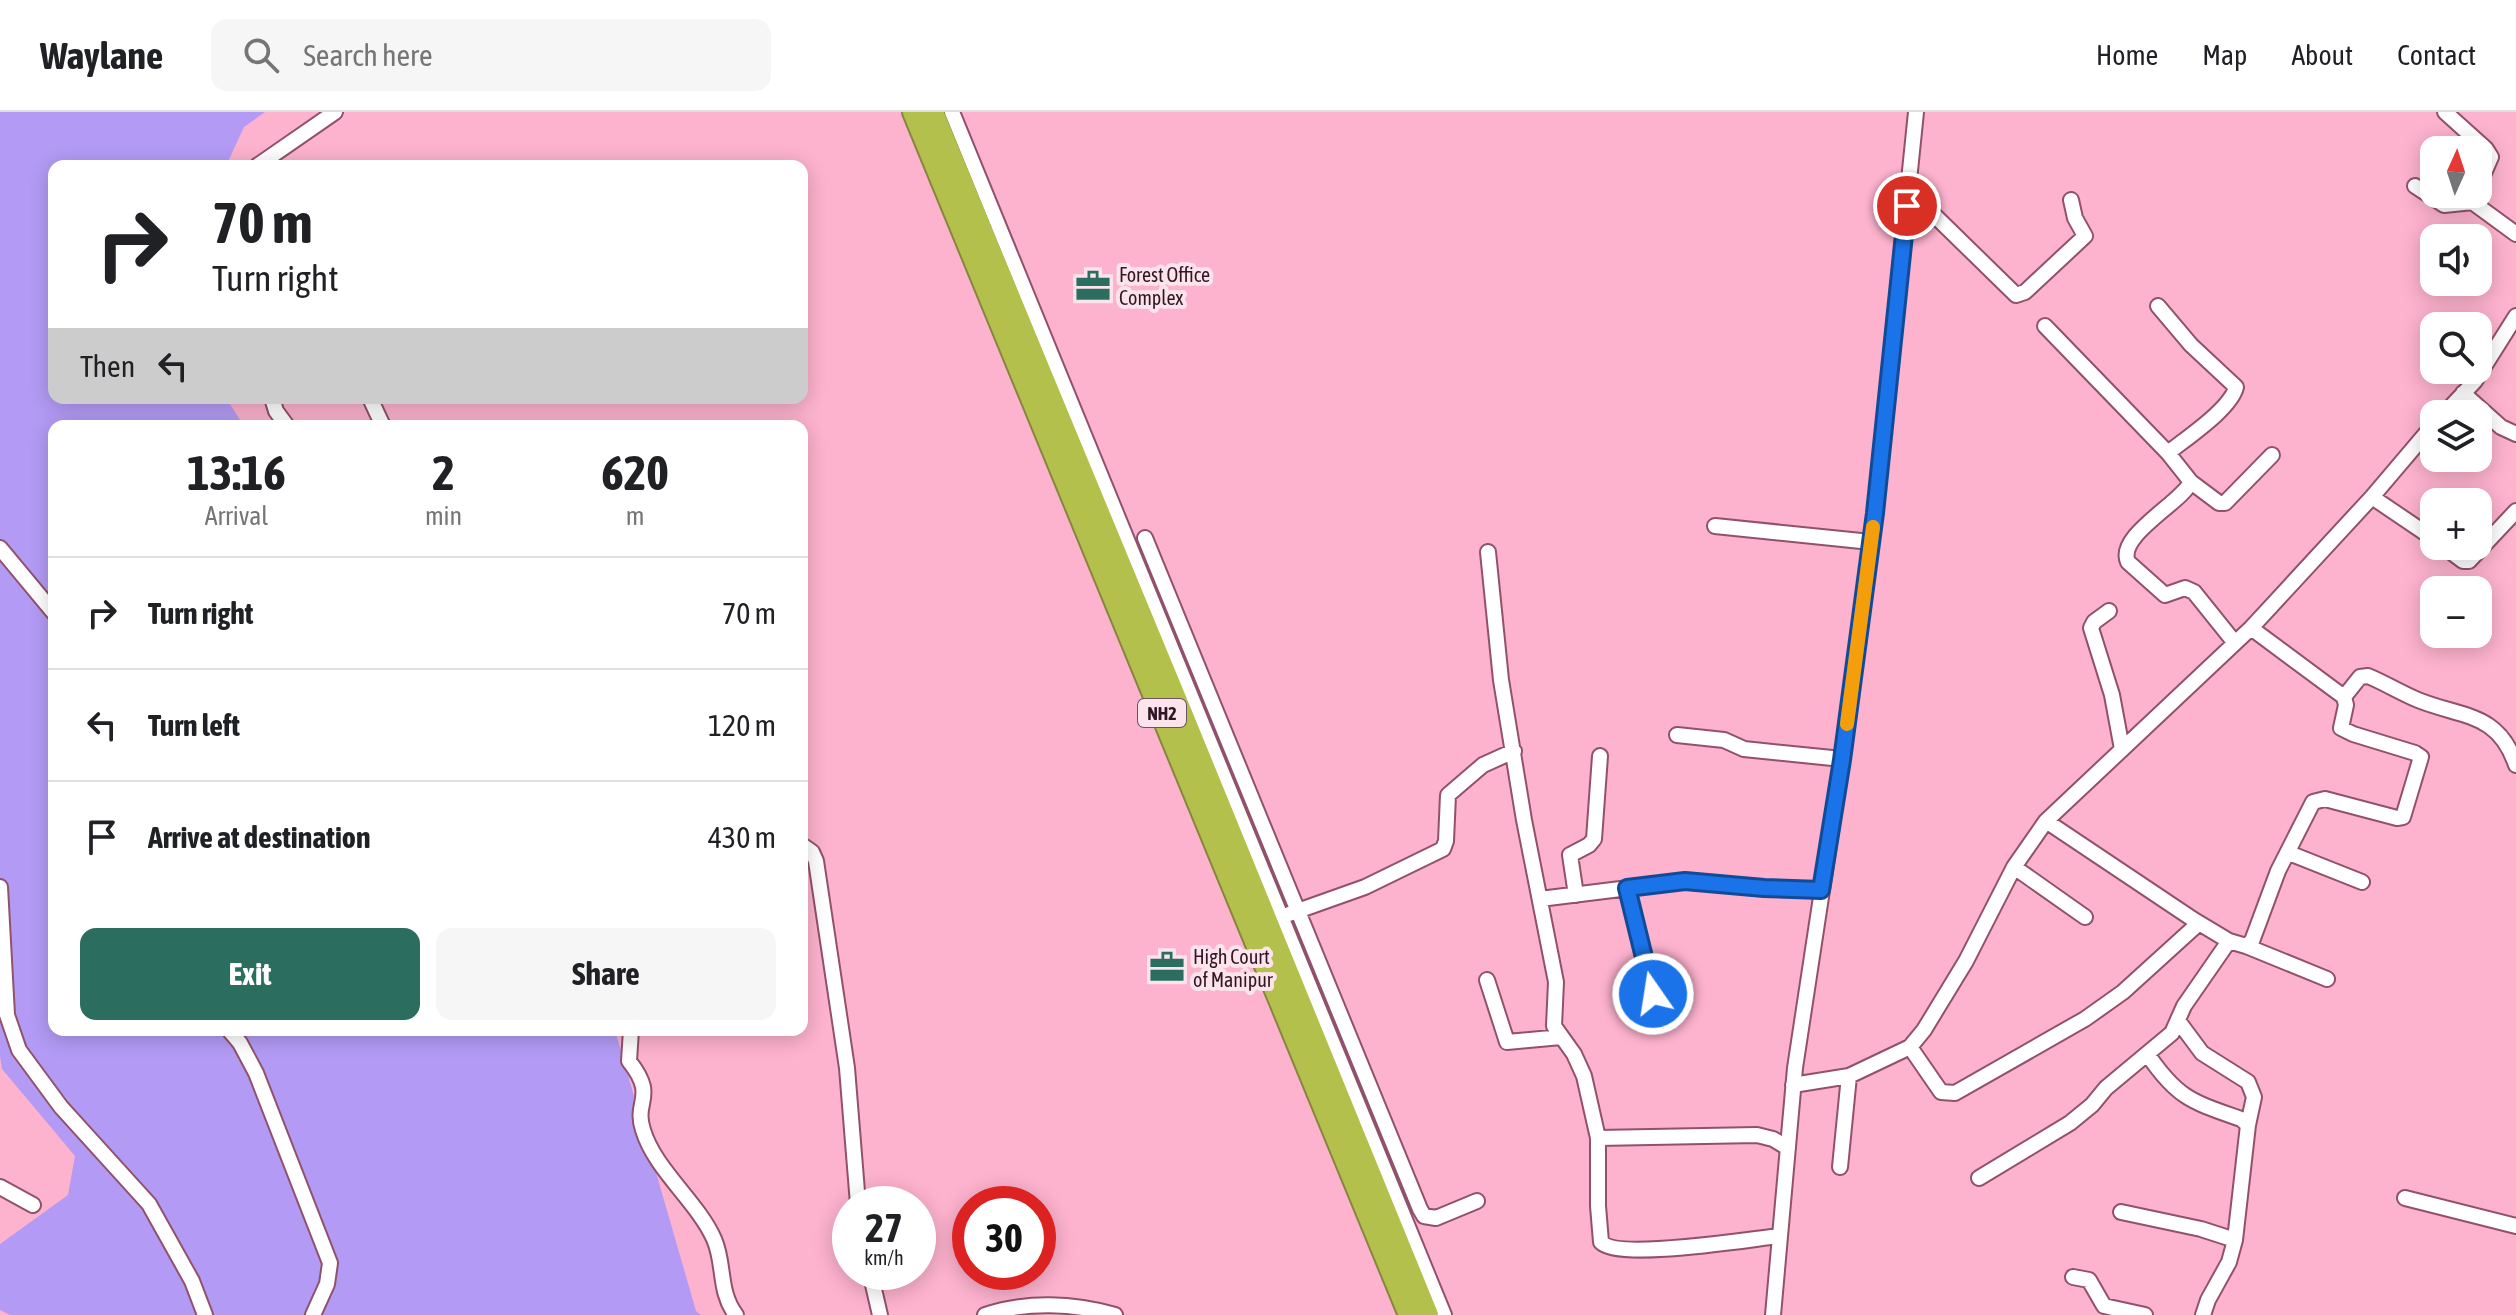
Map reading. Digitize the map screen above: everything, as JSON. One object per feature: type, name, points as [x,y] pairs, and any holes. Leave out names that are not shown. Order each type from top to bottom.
[{"type":"highway","name":"NH2","points":[[913,112],[1409,1315]]},
{"type":"highway","name":"NH2","points":[[933,112],[1428,1315]]},
{"type":"street","points":[[266,160],[335,112]]},
{"type":"street","points":[[952,112],[1444,1315]]},
{"type":"street","points":[[1773,1315],[1793,1085],[1871,542],[1916,112]]},
{"type":"street","points":[[2445,112],[2472,136]]},
{"type":"street","points":[[2415,186],[2420,189]]},
{"type":"street","points":[[1908,196],[1931,212],[2016,295],[2025,292],[2085,236],[2075,218],[2071,200]]},
{"type":"street","points":[[2489,208],[2516,234]]},
{"type":"street","points":[[2158,306],[2191,345],[2236,387],[2233,395],[2201,427],[2168,453]]},
{"type":"street","points":[[2457,400],[2475,381],[2512,324]]},
{"type":"street","points":[[2045,326],[2168,453],[2191,482],[2219,503],[2225,503],[2272,455]]},
{"type":"street","points":[[2463,393],[2501,427],[2515,434]]},
{"type":"street","points":[[1793,1085],[1849,1076],[1910,1047],[1924,1030],[1966,961],[2014,867],[2046,821],[2251,628],[2420,440]]},
{"type":"street","points":[[2191,482],[2141,531],[2127,549],[2125,558],[2162,593],[2168,595],[2185,588],[2194,592],[2235,643]]},
{"type":"street","points":[[2372,497],[2420,530]]},
{"type":"street","points":[[2492,537],[2516,511]]},
{"type":"street","points":[[1715,526],[1871,542]]},
{"type":"street","points":[[1145,538],[1420,1209],[1429,1219],[1477,1201]]},
{"type":"street","points":[[0,548],[48,606]]},
{"type":"street","points":[[1488,552],[1501,680],[1556,982],[1554,1026],[1584,1076],[1598,1138],[1601,1242],[1605,1247],[1629,1249],[1685,1247],[1780,1236]]},
{"type":"street","points":[[2109,611],[2091,628],[2112,695],[2122,749]]},
{"type":"street","points":[[2246,946],[2252,941],[2278,871],[2310,806],[2319,799],[2401,818],[2421,757],[2341,728],[2346,705],[2344,697],[2251,628]]},
{"type":"street","points":[[2344,697],[2360,677],[2368,676],[2420,701],[2472,717],[2503,737],[2516,765]]},
{"type":"street","points":[[1677,735],[1724,740],[1744,749],[1842,759]]},
{"type":"street","points":[[1281,917],[1365,887],[1443,849],[1448,795],[1483,765],[1514,751]]},
{"type":"street","points":[[1576,895],[1570,855],[1594,839],[1600,756]]},
{"type":"street","points":[[2046,821],[2229,941],[2327,979]]},
{"type":"street","points":[[808,848],[816,861],[847,1068],[857,1186]]},
{"type":"street","points":[[2289,853],[2362,882]]},
{"type":"street","points":[[2014,867],[2085,917]]},
{"type":"street","points":[[1540,899],[1685,881],[1821,890]]},
{"type":"street","points":[[0,887],[7,1015],[19,1050],[61,1107],[149,1204],[192,1281],[205,1315]]},
{"type":"street","points":[[1627,888],[1653,994]]},
{"type":"street","points":[[1910,1047],[1941,1092],[1955,1093],[2085,1019],[2123,992],[2199,923]]},
{"type":"street","points":[[1979,1178],[2070,1123],[2092,1105],[2106,1088],[2172,1033],[2184,1006],[2229,941]]},
{"type":"street","points":[[1487,980],[1507,1042],[1561,1037]]},
{"type":"street","points":[[2179,1022],[2202,1053],[2248,1082],[2254,1097],[2235,1240],[2229,1262],[2203,1315]]},
{"type":"street","points":[[234,1036],[256,1073],[330,1263],[327,1284],[313,1315]]},
{"type":"street","points":[[631,1036],[629,1061],[638,1072],[645,1091],[642,1130],[712,1236],[721,1282],[736,1315]]},
{"type":"street","points":[[2148,1055],[2169,1085],[2185,1098],[2241,1119],[2248,1125]]},
{"type":"street","points":[[1840,1167],[1849,1076]]},
{"type":"street","points":[[1598,1138],[1757,1135],[1773,1139],[1788,1148]]},
{"type":"street","points":[[0,1187],[33,1205]]},
{"type":"street","points":[[2405,1198],[2516,1226]]},
{"type":"street","points":[[2121,1212],[2201,1229],[2235,1240]]},
{"type":"street","points":[[2073,1277],[2089,1280],[2100,1301],[2109,1309],[2145,1315]]},
{"type":"street","points":[[874,1290],[880,1315]]},
{"type":"street","points":[[985,1315],[1003,1309],[1040,1305],[1097,1310],[1115,1315]]},
{"type":"shaded area","points":[[0,112],[265,112],[244,127],[229,160],[48,160],[48,404],[230,404],[240,420],[48,420],[48,1036],[617,1036],[696,1311],[701,1315],[10,1315],[0,1310],[0,1244],[68,1195],[75,1156],[2,1069]]},
{"type":"slow traffic","points":[[1847,724],[1873,527]]},
{"type":"place","name":"Forest Office Complex","points":[[1093,286]]},
{"type":"place","name":"High Court of Manipur","points":[[1167,967]]},
{"type":"route","points":[[1653,994],[1627,888],[1685,881],[1821,890],[1875,513],[1907,206]]}]
